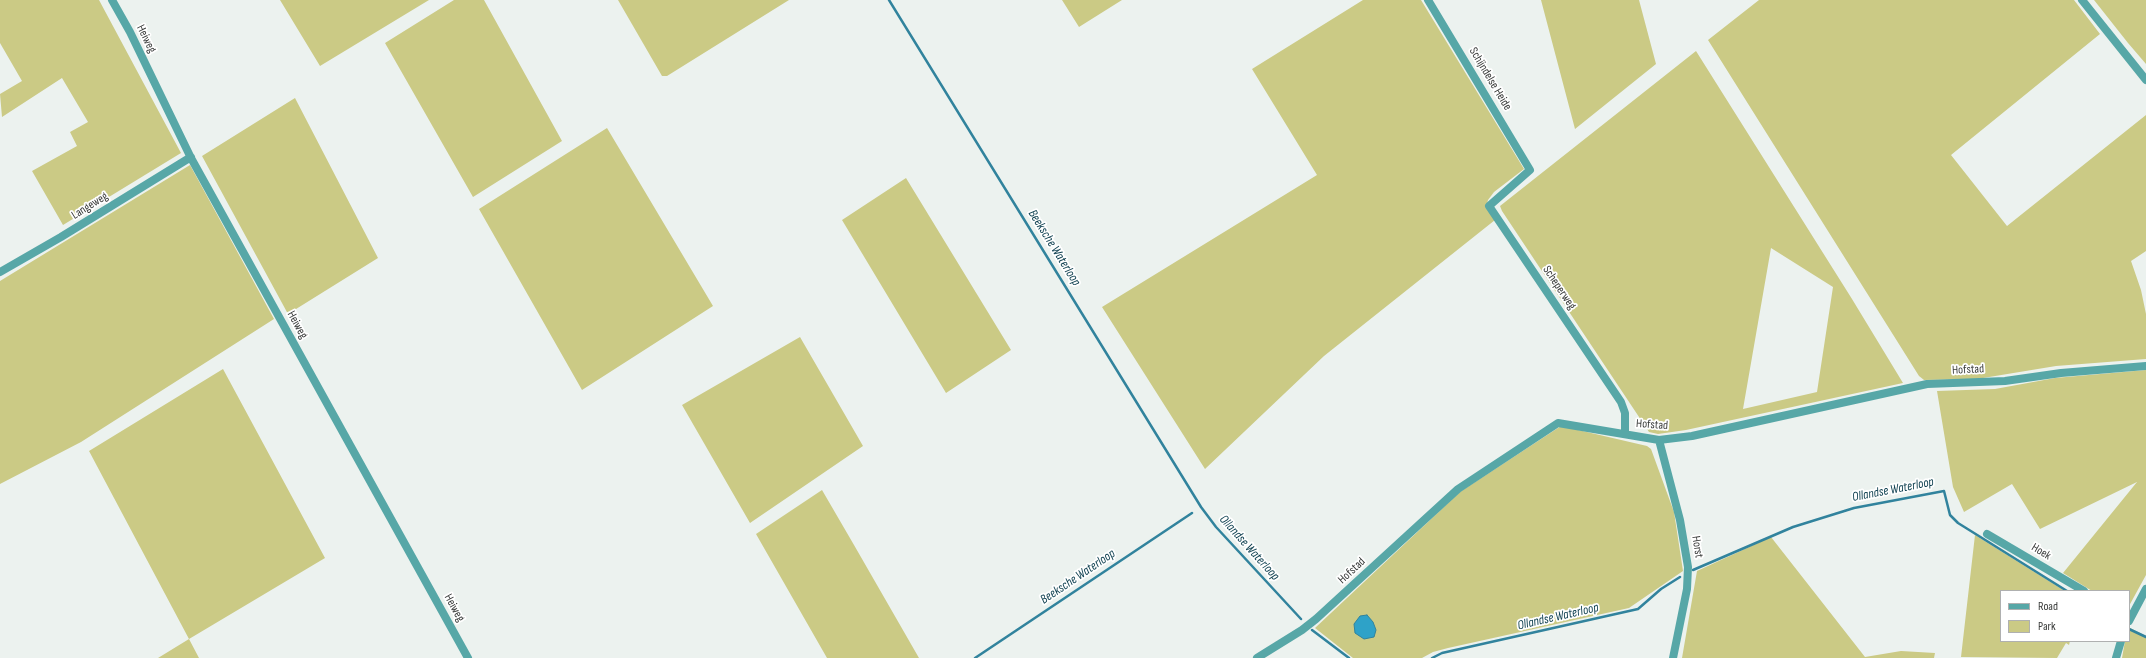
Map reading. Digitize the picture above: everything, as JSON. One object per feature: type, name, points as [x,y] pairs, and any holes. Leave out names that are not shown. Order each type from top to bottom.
[{"type":"street","name":"Heiweg","points":[[112,0],[130,32],[191,157],[468,658]]},
{"type":"street","name":"Schijndelse Heide","points":[[1428,0],[1530,170]]},
{"type":"street","points":[[2082,0],[2146,80]]},
{"type":"street","name":"Langeweg","points":[[0,272],[61,237],[191,157]]},
{"type":"street","name":"Scheperweg","points":[[1530,170],[1489,206],[1621,402],[1625,413],[1625,434]]},
{"type":"street","name":"Hofstad","points":[[1257,658],[1302,630],[1316,619],[1458,489],[1558,423],[1659,440],[1708,433],[1927,384],[2006,381],[2061,373],[2146,366]]},
{"type":"street","name":"Horst","points":[[1659,440],[1680,520],[1688,567],[1687,589],[1673,658]]},
{"type":"street","name":"Hoek","points":[[1987,534],[2082,590]]},
{"type":"street","points":[[2130,617],[2146,589]]},
{"type":"street","points":[[2116,658],[2121,642]]},
{"type":"green space","points":[[0,0],[99,0],[181,153],[63,225],[32,171],[77,146],[70,132],[88,122],[62,78],[2,117],[0,94],[22,81],[0,43]]},
{"type":"green space","points":[[280,0],[429,0],[320,66]]},
{"type":"green space","points":[[454,0],[484,0],[562,141],[473,197],[385,43]]},
{"type":"green space","points":[[618,0],[789,0],[667,76],[662,76]]},
{"type":"green space","points":[[1062,0],[1122,0],[1079,27]]},
{"type":"green space","points":[[1363,0],[1421,0],[1524,169],[1494,192],[1488,200],[1487,204],[1495,220],[1324,356],[1205,469],[1102,307],[1317,175],[1252,69]]},
{"type":"green space","points":[[1541,0],[1639,0],[1656,64],[1575,129]]},
{"type":"green space","points":[[1759,0],[2074,0],[2100,34],[1951,155],[2007,226],[2146,115],[2146,251],[2131,261],[2141,290],[2146,314],[2146,359],[2056,366],[1977,379],[1924,380],[1919,376],[1708,40]]},
{"type":"green space","points":[[2094,0],[2146,0],[2146,64],[2128,43]]},
{"type":"green space","points":[[1696,51],[1903,383],[1686,430],[1658,434],[1649,432],[1500,206]],"holes":[[[1771,248],[1833,287],[1817,392],[1743,409]]]},
{"type":"green space","points":[[295,98],[378,258],[288,314],[202,156]]},
{"type":"green space","points":[[607,128],[713,306],[582,390],[479,209]]},
{"type":"green space","points":[[190,165],[274,319],[81,442],[0,484],[0,281]]},
{"type":"green space","points":[[906,178],[1011,350],[946,393],[842,220]]},
{"type":"green space","points":[[800,337],[863,446],[750,523],[682,405]]},
{"type":"green space","points":[[223,369],[325,558],[189,639],[89,451]]},
{"type":"green space","points":[[2146,370],[2146,575],[2130,604],[2130,590],[2090,590],[2063,573],[2137,482],[2040,529],[2012,484],[1964,512],[1953,487],[1937,391],[1995,389],[2055,378]]},
{"type":"green space","points":[[1561,426],[1647,446],[1651,449],[1674,512],[1683,571],[1629,608],[1448,648],[1433,652],[1422,658],[1353,658],[1315,628],[1460,492]]},
{"type":"green space","points":[[822,490],[919,658],[827,658],[756,534]]},
{"type":"green space","points":[[1975,535],[2063,590],[2000,590],[2000,642],[2070,642],[2069,645],[2066,643],[2057,658],[1961,657]]},
{"type":"green space","points":[[1771,537],[1865,657],[1901,651],[1935,653],[1934,658],[1682,658],[1697,571]]},
{"type":"green space","points":[[2130,628],[2146,636],[2146,658],[2122,658],[2125,642],[2130,642]]},
{"type":"green space","points":[[189,639],[199,658],[158,658]]},
{"type":"water","points":[[1367,615],[1373,622],[1376,630],[1374,637],[1364,639],[1355,633],[1354,624],[1360,616]]},
{"type":"waterway","name":"Beeksche Waterloop","points":[[889,0],[1201,507],[1216,527],[1301,619]]},
{"type":"waterway","name":"Ollandse Waterloop","points":[[1693,570],[1793,527],[1854,508],[1944,491],[1950,515],[1958,523],[2065,590]]},
{"type":"waterway","name":"Beeksche Waterloop","points":[[975,658],[1192,513]]},
{"type":"waterway","name":"Ollandse Waterloop","points":[[1432,658],[1442,653],[1638,609],[1661,589],[1680,577]]},
{"type":"waterway","name":"Ollandse Waterloop","points":[[2130,629],[2146,637]]},
{"type":"waterway","name":"Ollandse Waterloop","points":[[1312,630],[1349,658]]}]
